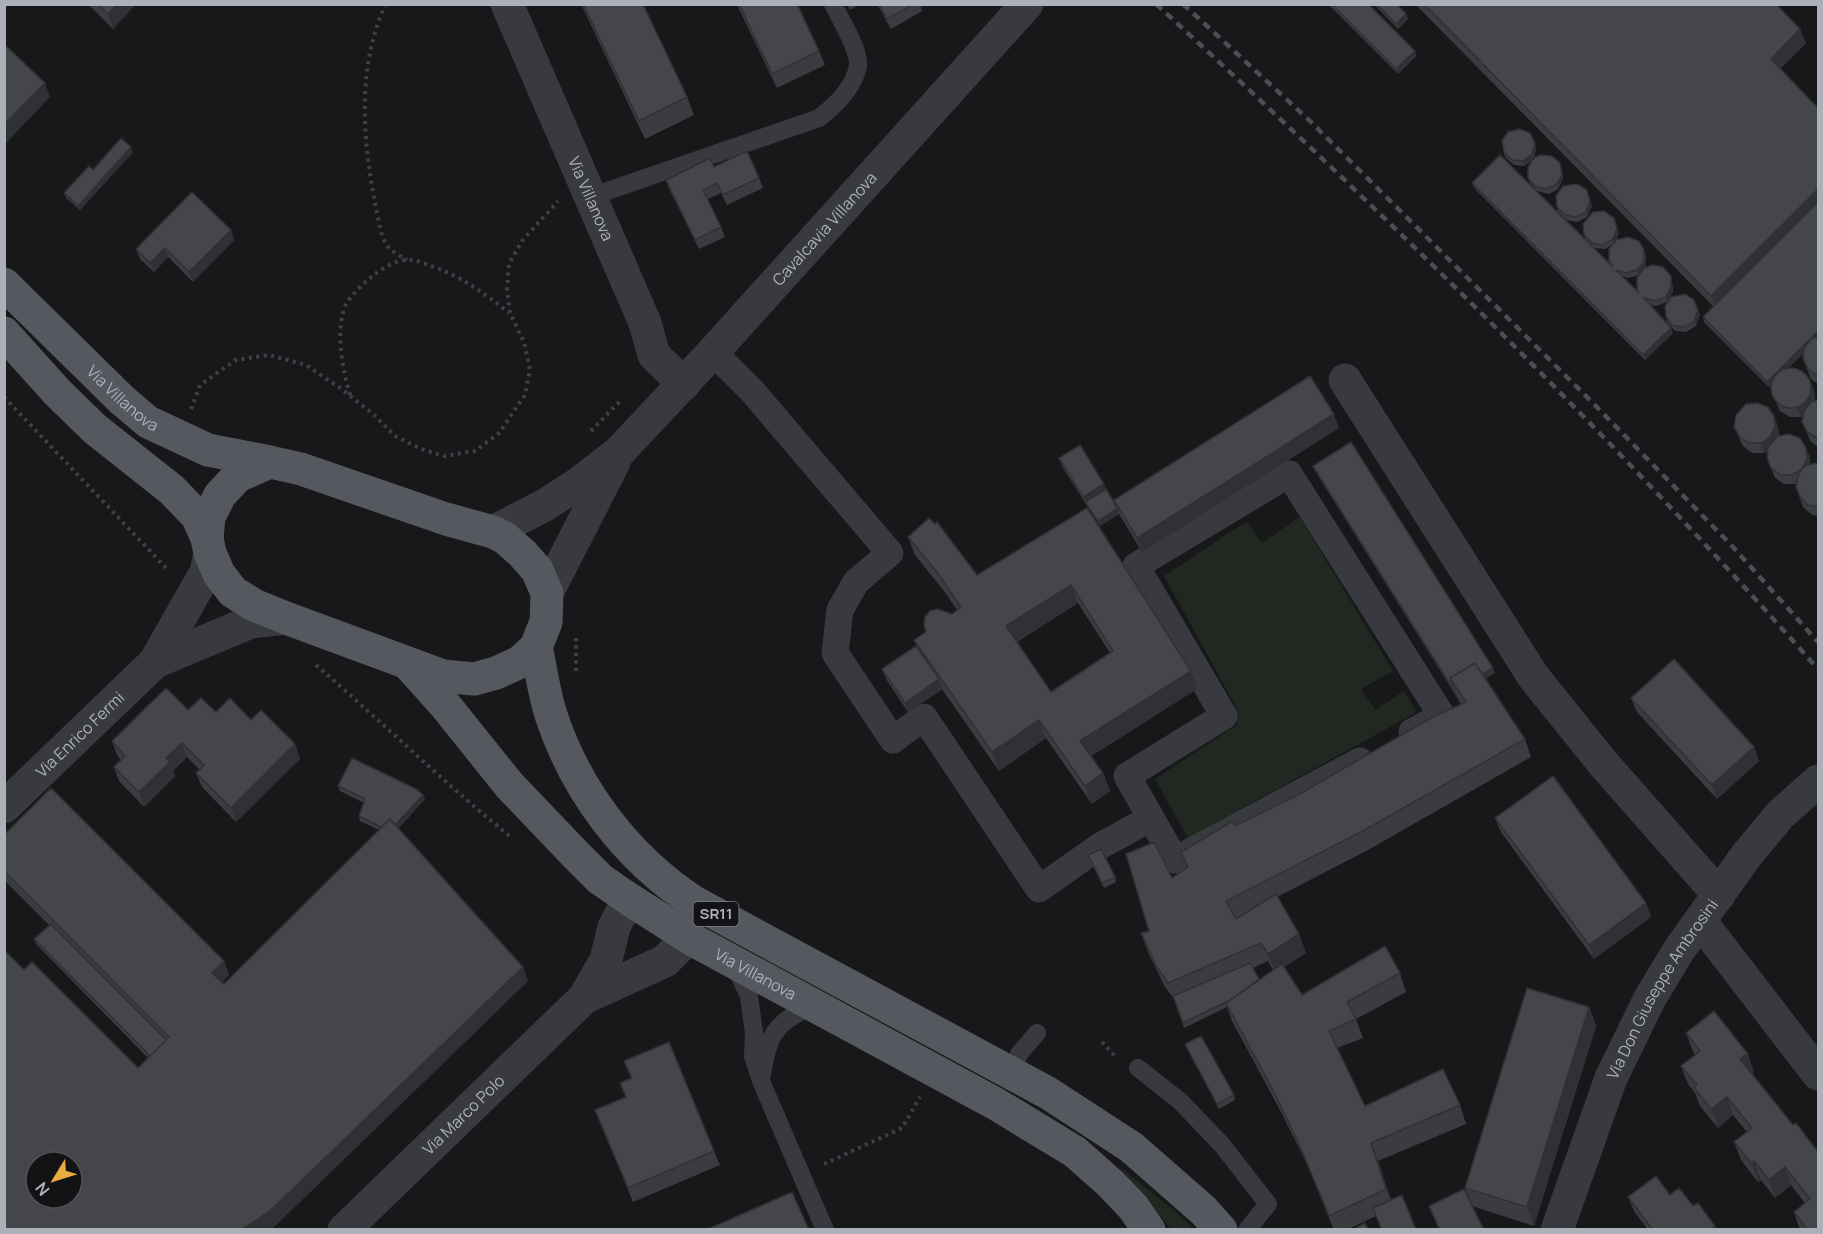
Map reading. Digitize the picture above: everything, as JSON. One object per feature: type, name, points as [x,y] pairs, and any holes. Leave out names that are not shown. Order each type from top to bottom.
[{"type":"main road","name":"Via Villanova","points":[[4,284],[122,400],[148,422],[208,450],[301,468],[446,519],[493,532],[505,538],[522,553],[537,570],[547,593]]},
{"type":"main road","points":[[4,333],[57,392],[88,422],[172,490],[197,516],[219,574],[233,592],[254,605],[443,676],[474,679],[496,673],[520,662],[536,647],[546,622],[547,593]]},
{"type":"main road","points":[[209,546],[209,516],[220,495],[238,476],[270,462]]},
{"type":"main road","name":"SR11","points":[[536,647],[551,714],[578,776],[620,837],[650,870],[694,902],[1048,1093],[1131,1147],[1203,1210],[1221,1230]]},
{"type":"main road","name":"Via Villanova","points":[[407,662],[510,786],[600,879],[686,936],[996,1104],[1075,1152],[1133,1207],[1149,1230]]},
{"type":"street","name":"Via Villanova","points":[[507,4],[645,323],[654,355],[684,384]]},
{"type":"street","name":"Cavalcavia Villanova","points":[[493,532],[545,505],[620,452],[1027,4]]},
{"type":"street","points":[[712,352],[753,392],[890,553],[856,582],[840,610],[835,653],[893,740],[924,717],[1039,889],[1100,846],[1151,818]]},
{"type":"street","points":[[1345,380],[1533,676],[1602,762],[1719,895]]},
{"type":"street","name":"Cavalcavia Villanova","points":[[547,593],[620,452]]},
{"type":"street","points":[[1289,474],[1442,717],[1175,860],[1151,818],[1127,776],[1224,716],[1136,566],[1289,474]]},
{"type":"street","name":"Via Enrico Fermi","points":[[4,807],[155,662],[206,572],[209,546]]},
{"type":"street","name":"Via Enrico Fermi","points":[[155,662],[251,622],[286,618]]},
{"type":"street","name":"Via Don Giuseppe Ambrosini","points":[[1557,1230],[1611,1078],[1650,998],[1679,950],[1746,856],[1780,814],[1818,781]]},
{"type":"street","name":"Via Marco Polo","points":[[344,1230],[584,998],[606,960],[614,927],[629,900]]},
{"type":"street","points":[[1701,922],[1818,1074]]},
{"type":"street","name":"Via Marco Polo","points":[[584,998],[665,961],[680,946],[686,936]]},
{"type":"lane","points":[[588,193],[819,118],[833,108],[848,89],[858,64],[853,44],[833,4]]},
{"type":"lane","points":[[733,962],[749,996],[754,1033],[753,1056],[761,1081],[825,1230]]},
{"type":"lane","points":[[761,1081],[770,1039],[788,1017],[814,1005]]},
{"type":"lane","points":[[1010,1073],[1018,1054],[1037,1032]]},
{"type":"lane","points":[[1138,1068],[1179,1101],[1208,1130],[1268,1204],[1247,1230]]},
{"type":"path","points":[[386,4],[378,21],[368,69],[365,115],[369,174],[380,228],[388,248],[408,261]]},
{"type":"path","points":[[189,413],[200,385],[237,360],[269,355],[306,365],[372,413],[395,436],[421,449],[444,456],[475,451],[499,434],[525,395],[530,370],[524,342],[510,313],[507,290],[509,264],[522,242],[561,198],[588,193]]},
{"type":"path","points":[[350,396],[345,380],[341,326],[347,303],[372,276],[386,266],[412,260],[441,269],[475,286],[510,313]]},
{"type":"path","points":[[4,397],[170,572]]},
{"type":"path","points":[[588,434],[609,411]]},
{"type":"path","points":[[576,636],[577,682]]},
{"type":"path","points":[[313,662],[374,715],[458,795],[512,838]]},
{"type":"path","points":[[819,1166],[902,1128]]},
{"type":"shaded area","points":[[1300,517],[1393,671],[1361,689],[1375,710],[1404,691],[1417,712],[1188,838],[1155,779],[1237,725],[1236,707],[1164,576],[1247,521],[1262,543]]},
{"type":"shaded area","points":[[1118,1165],[1172,1209],[1194,1229],[1171,1229]]},
{"type":"building","points":[[98,4],[117,4],[108,14]]},
{"type":"building","points":[[583,4],[643,4],[687,97],[639,121]]},
{"type":"building","points":[[739,4],[797,4],[819,51],[772,74]]},
{"type":"building","points":[[879,4],[914,4],[887,19]]},
{"type":"building","points":[[1331,4],[1368,4],[1415,51],[1396,69]]},
{"type":"building","points":[[1377,4],[1397,4],[1406,14],[1396,24]]},
{"type":"building","points":[[1424,4],[1776,4],[1800,29],[1771,59],[1818,108],[1818,189],[1711,296]]},
{"type":"building","points":[[4,44],[45,83],[4,125]]},
{"type":"building","points":[[1519,129],[1530,133],[1535,143],[1532,154],[1523,161],[1512,160],[1504,152],[1502,141],[1508,132]]},
{"type":"building","points":[[121,138],[131,147],[78,206],[64,193],[89,166],[93,170]]},
{"type":"building","points":[[747,151],[759,178],[723,195],[717,183],[703,190],[721,227],[695,240],[666,180],[710,158],[714,167]]},
{"type":"building","points":[[1500,155],[1613,267],[1609,261],[1609,249],[1616,240],[1628,237],[1639,241],[1644,250],[1644,262],[1637,270],[1626,273],[1616,270],[1639,293],[1637,278],[1644,268],[1652,265],[1663,267],[1671,276],[1671,287],[1666,297],[1655,301],[1644,298],[1671,328],[1643,355],[1472,183]]},
{"type":"building","points":[[1540,155],[1552,156],[1560,163],[1562,174],[1557,184],[1547,189],[1536,187],[1528,178],[1528,167],[1534,158]]},
{"type":"building","points":[[1577,184],[1587,190],[1590,201],[1586,212],[1576,217],[1565,215],[1557,207],[1556,196],[1563,186]]},
{"type":"building","points":[[192,192],[231,230],[189,272],[165,248],[150,263],[136,249]]},
{"type":"building","points":[[1818,202],[1818,331],[1767,382],[1703,317]]},
{"type":"building","points":[[1604,211],[1614,218],[1617,228],[1613,239],[1603,245],[1592,243],[1584,235],[1583,224],[1593,212]]},
{"type":"building","points":[[1685,294],[1694,300],[1698,310],[1694,321],[1685,327],[1673,326],[1666,317],[1665,306],[1671,297]]},
{"type":"building","points":[[1818,337],[1818,376],[1808,369],[1803,359],[1804,348],[1811,339]]},
{"type":"building","points":[[1791,368],[1805,374],[1811,388],[1805,402],[1791,408],[1777,402],[1771,388],[1777,374]]},
{"type":"building","points":[[1310,376],[1334,414],[1137,538],[1114,500]]},
{"type":"building","points":[[1818,400],[1817,438],[1807,432],[1802,422],[1804,411],[1811,402]]},
{"type":"building","points":[[1757,403],[1768,407],[1774,416],[1775,427],[1770,437],[1761,443],[1749,443],[1740,437],[1734,427],[1736,415],[1746,404]]},
{"type":"building","points":[[1789,434],[1800,438],[1806,448],[1807,459],[1802,469],[1792,475],[1781,475],[1771,468],[1767,458],[1768,447],[1778,436]]},
{"type":"building","points":[[1351,442],[1493,668],[1482,674],[1475,663],[1450,678],[1455,692],[1313,466]]},
{"type":"building","points":[[1080,445],[1104,484],[1083,497],[1059,458]]},
{"type":"building","points":[[1818,463],[1818,507],[1808,505],[1800,497],[1796,487],[1802,469],[1807,465]]},
{"type":"building","points":[[1106,489],[1117,509],[1098,521],[1085,502]]},
{"type":"building","points":[[1087,508],[1191,671],[1080,741],[1103,773],[1085,786],[1039,720],[992,752],[914,640],[926,632],[925,617],[930,611],[937,609],[952,614],[961,607],[937,572],[908,537],[929,518],[935,524],[937,522],[977,575]],"holes":[[[1071,585],[1113,651],[1051,692],[1006,626]]]},
{"type":"building","points":[[916,646],[939,679],[905,703],[882,669]]},
{"type":"building","points":[[1674,659],[1754,747],[1712,785],[1631,698]]},
{"type":"building","points":[[1475,663],[1525,739],[1361,832],[1226,901],[1236,919],[1276,894],[1299,934],[1268,954],[1261,943],[1168,983],[1157,967],[1141,933],[1149,931],[1126,854],[1154,842],[1172,878],[1188,867],[1181,852],[1233,821],[1235,826],[1298,795],[1431,718],[1466,702],[1450,678]]},
{"type":"building","points":[[166,688],[188,710],[201,698],[216,712],[230,698],[251,720],[261,710],[295,744],[231,808],[196,773],[204,765],[182,743],[166,758],[170,762],[139,792],[114,767],[125,756],[112,741]]},
{"type":"building","points":[[352,758],[416,789],[423,795],[395,825],[390,819],[381,827],[359,816],[365,799],[338,786]]},
{"type":"building","points":[[1553,776],[1646,903],[1589,945],[1495,818]]},
{"type":"building","points":[[51,788],[224,961],[212,973],[224,984],[390,819],[523,967],[270,1211],[241,1230],[4,1230],[4,950],[24,970],[32,962],[138,1068],[169,1037],[4,871],[4,835]]},
{"type":"building","points":[[1101,849],[1115,877],[1102,883],[1088,855]]},
{"type":"building","points":[[51,924],[166,1040],[150,1056],[34,939]]},
{"type":"building","points":[[1385,946],[1400,973],[1347,1002],[1356,1019],[1329,1031],[1365,1106],[1443,1069],[1460,1105],[1371,1143],[1386,1189],[1329,1216],[1275,1094],[1226,1003],[1282,964],[1302,995]]},
{"type":"building","points":[[1250,963],[1259,979],[1230,1000],[1183,1023],[1173,996]]},
{"type":"building","points":[[1527,988],[1589,1007],[1527,1207],[1465,1188]]},
{"type":"building","points":[[1714,1011],[1748,1054],[1740,1059],[1793,1125],[1796,1123],[1818,1152],[1818,1230],[1808,1230],[1794,1212],[1810,1199],[1785,1167],[1769,1180],[1754,1161],[1752,1164],[1734,1142],[1752,1128],[1727,1097],[1711,1109],[1694,1088],[1697,1085],[1681,1066],[1700,1051],[1686,1033]]},
{"type":"building","points":[[1201,1036],[1234,1095],[1217,1104],[1185,1044]]},
{"type":"building","points":[[669,1042],[714,1151],[628,1188],[595,1110],[626,1097],[620,1083],[632,1078],[624,1061]]},
{"type":"building","points":[[1656,1176],[1670,1195],[1679,1188],[1693,1206],[1698,1203],[1715,1226],[1710,1230],[1653,1230],[1628,1197]]},
{"type":"building","points":[[1464,1189],[1484,1230],[1440,1230],[1429,1206]]},
{"type":"building","points":[[792,1192],[809,1230],[706,1230]]},
{"type":"building","points":[[1402,1195],[1416,1230],[1382,1230],[1373,1208]]},
{"type":"building","points":[[1365,1223],[1368,1230],[1352,1230]]},
{"type":"railway","points":[[1156,4],[1328,164],[1496,328],[1660,496],[1818,669]]},
{"type":"railway","points":[[1183,4],[1309,120],[1592,402],[1733,547],[1818,642]]}]
